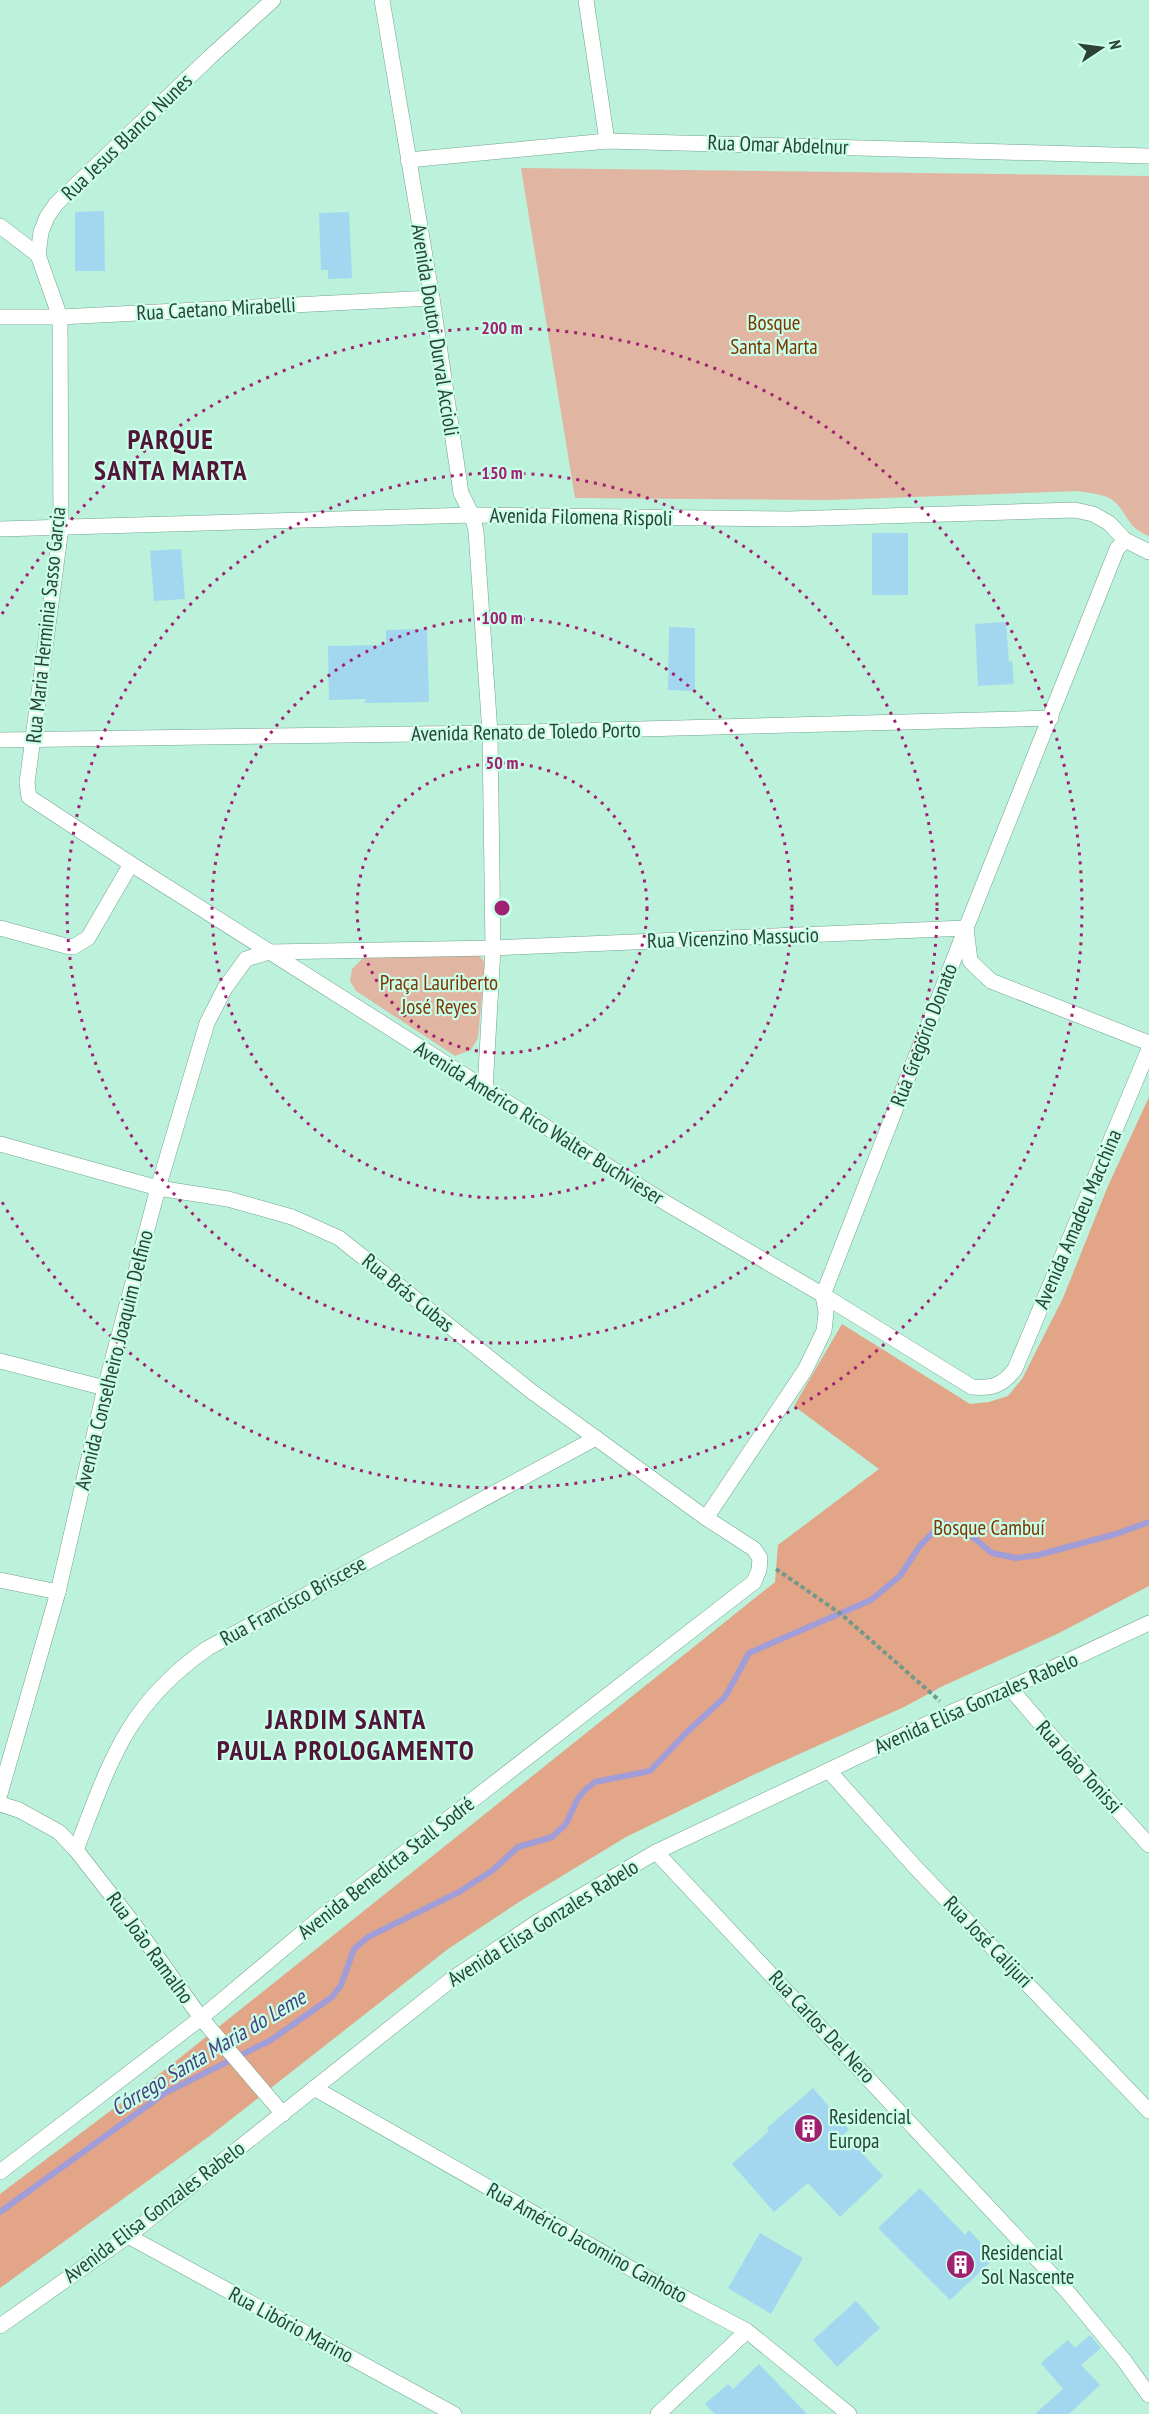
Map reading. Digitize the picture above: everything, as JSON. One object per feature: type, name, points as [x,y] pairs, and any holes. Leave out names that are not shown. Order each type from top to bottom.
[{"type":"street","name":"Rua Jesus Blanco Nunes","points":[[38,255],[40,232],[56,204],[273,0]]},
{"type":"street","name":"Avenida Doutor Durval Accioli","points":[[382,0],[432,298],[460,493],[472,516],[476,531],[490,733],[493,948],[485,1090]]},
{"type":"street","points":[[586,0],[607,141]]},
{"type":"street","name":"Rua Omar Abdelnur","points":[[408,160],[607,141],[1149,156]]},
{"type":"street","points":[[0,226],[38,255]]},
{"type":"street","name":"Rua Maria Herminia Sasso Garcia","points":[[27,783],[61,528],[60,317],[38,255]]},
{"type":"street","name":"Rua Caetano Mirabelli","points":[[0,317],[60,317],[432,298]]},
{"type":"street","name":"Avenida Filomena Rispoli","points":[[0,529],[472,516],[789,519],[1075,510],[1093,514],[1109,523],[1125,540],[1149,552]]},
{"type":"street","name":"Rua Gregório Donato","points":[[706,1518],[805,1370],[824,1331],[826,1312],[823,1295],[1117,549],[1125,540]]},
{"type":"street","name":"Avenida Renato de Toledo Porto","points":[[0,740],[490,733],[1051,718]]},
{"type":"street","name":"Avenida Américo Rico Walter Buchvieser","points":[[27,783],[29,797],[485,1090],[666,1203],[823,1295],[962,1382],[972,1387],[986,1388],[1000,1384]]},
{"type":"street","points":[[0,928],[73,947],[88,938],[131,864]]},
{"type":"street","points":[[966,928],[970,962],[992,981],[1149,1043]]},
{"type":"street","name":"Rua Vicenzino Massucio","points":[[269,952],[493,948],[966,928]]},
{"type":"street","name":"Avenida Conselheiro Joaquim Delfino","points":[[0,1794],[58,1592],[105,1388],[158,1188],[207,1023],[225,988],[246,959],[269,952]]},
{"type":"street","name":"Avenida Amadeu Macchina","points":[[1000,1384],[1015,1369],[1149,1049]]},
{"type":"street","name":"Rua Brás Cubas","points":[[0,1144],[158,1188],[228,1199],[292,1217],[339,1238],[531,1391],[706,1518],[754,1549],[760,1558]]},
{"type":"street","points":[[0,1361],[105,1388]]},
{"type":"street","name":"Rua Francisco Briscese","points":[[76,1851],[121,1740],[144,1705],[193,1658],[238,1631],[596,1438]]},
{"type":"street","name":"Avenida Benedicta Stall Sodré","points":[[0,2172],[201,2018],[320,1918],[754,1582],[759,1570],[760,1558]]},
{"type":"street","points":[[0,1580],[58,1592]]},
{"type":"street","name":"Avenida Elisa Gonzales Rabelo","points":[[0,2326],[128,2236],[452,1979],[538,1921],[656,1852],[952,1712],[1011,1688],[1149,1623]]},
{"type":"street","name":"Rua João Tonissi","points":[[1011,1688],[1064,1752],[1149,1845]]},
{"type":"street","name":"Rua José Calijuri","points":[[829,1771],[917,1869],[1149,2111]]},
{"type":"street","name":"Rua João Ramalho","points":[[0,1804],[19,1810],[58,1832],[76,1851],[133,1923],[201,2018],[283,2114]]},
{"type":"street","name":"Rua Carlos Del Nero","points":[[656,1852],[1066,2290],[1123,2359],[1149,2395]]},
{"type":"street","name":"Rua Américo Jacomino Canhoto","points":[[314,2088],[658,2284],[747,2331],[849,2414]]},
{"type":"street","name":"Rua Libório Marino","points":[[128,2236],[454,2414]]},
{"type":"street","points":[[658,2414],[747,2331]]},
{"type":"path","points":[[760,1558],[841,1614],[952,1712]]},
{"type":"green space","name":"Bosque Santa Marta","points":[[521,168],[1149,176],[1149,536],[1135,528],[1111,499],[1078,491],[830,500],[575,498]]},
{"type":"green space","name":"Praça Lauriberto José Reyes","points":[[479,955],[485,963],[478,1038],[471,1050],[455,1056],[356,991],[350,981],[352,969],[364,957]]},
{"type":"green space","name":"Bosque Cambuí","points":[[1149,1097],[1149,1586],[1057,1634],[943,1686],[904,1707],[755,1774],[626,1837],[519,1902],[448,1949],[211,2135],[0,2288],[0,2194],[166,2069],[775,1582],[778,1545],[879,1469],[794,1406],[842,1324],[970,1404],[989,1402],[1008,1396],[1022,1379],[1063,1298],[1108,1186]]},
{"type":"building","points":[[104,211],[105,271],[75,271],[75,212]]},
{"type":"building","points":[[349,212],[352,278],[328,279],[328,270],[321,270],[319,213]]},
{"type":"building","points":[[872,533],[908,533],[908,595],[872,595]]},
{"type":"building","points":[[181,549],[185,599],[154,601],[150,551]]},
{"type":"building","points":[[1006,622],[1009,662],[1012,661],[1014,684],[978,686],[975,624]]},
{"type":"building","points":[[669,627],[695,628],[695,691],[668,690]]},
{"type":"building","points":[[427,629],[429,702],[364,703],[366,699],[329,700],[328,646],[386,645],[386,630]]},
{"type":"building","points":[[813,2088],[849,2130],[844,2134],[883,2176],[840,2217],[808,2183],[774,2212],[732,2164],[769,2131],[767,2128]]},
{"type":"building","points":[[920,2188],[965,2235],[969,2230],[995,2258],[950,2300],[878,2228]]},
{"type":"building","points":[[760,2233],[803,2258],[771,2314],[728,2288]]},
{"type":"building","points":[[856,2301],[880,2328],[837,2367],[813,2340]]},
{"type":"building","points":[[1090,2335],[1101,2348],[1081,2365],[1100,2385],[1069,2414],[1035,2414],[1063,2389],[1041,2363],[1068,2340],[1075,2348]]},
{"type":"building","points":[[759,2364],[807,2414],[715,2414],[705,2404],[728,2384],[733,2389]]},
{"type":"waterway","name":"Córrego Santa Maria do Leme","points":[[0,2212],[165,2093],[271,2040],[332,1997],[341,1985],[354,1949],[368,1937],[459,1892],[493,1870],[518,1847],[552,1837],[566,1824],[577,1800],[595,1782],[650,1771],[725,1697],[749,1653],[871,1600],[900,1576],[919,1547],[941,1524],[958,1525],[992,1553],[1016,1558],[1038,1555],[1116,1534],[1149,1522]]},
{"type":"place","name":"Residencial Europa","points":[[808,2129]]},
{"type":"place","name":"Residencial Sol Nascente","points":[[960,2265]]},
{"type":"district","name":"PARQUE SANTA MARTA","points":[[171,456]]},
{"type":"district","name":"JARDIM SANTA PAULA PROLOGAMENTO","points":[[346,1736]]}]
